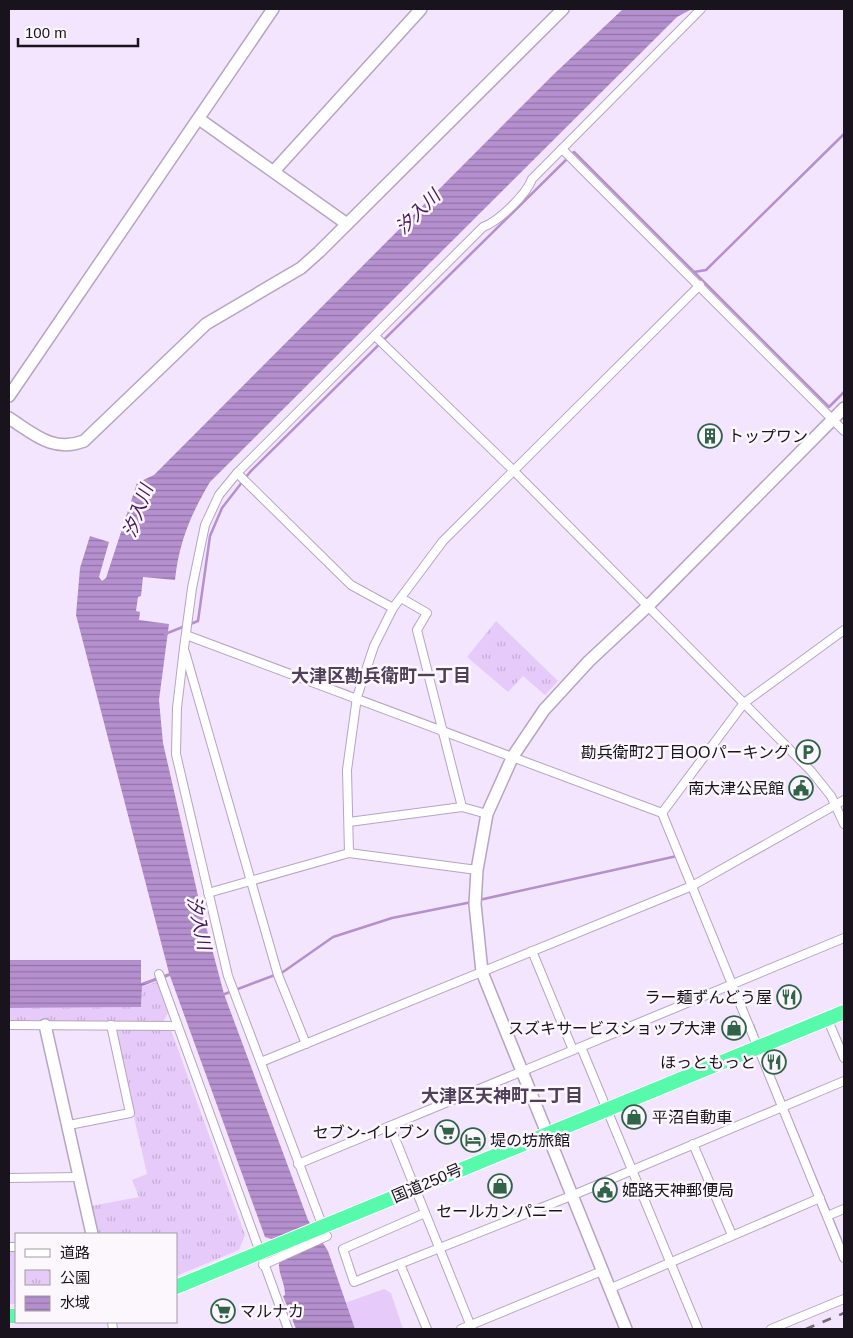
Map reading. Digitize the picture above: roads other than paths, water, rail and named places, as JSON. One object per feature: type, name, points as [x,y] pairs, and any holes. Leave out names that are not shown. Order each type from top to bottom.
[{"type":"highway","name":"国道250号","points":[[178,1286],[261,1259],[325,1232],[415,1188],[844,1012]]},
{"type":"street","points":[[9,396],[273,9]]},
{"type":"street","points":[[274,171],[421,9]]},
{"type":"street","points":[[9,418],[47,443],[72,446],[84,441],[206,324],[301,268],[562,9]]},
{"type":"street","points":[[325,1232],[228,976],[176,754],[177,708],[184,648],[192,588],[205,525],[220,495],[237,473],[483,227],[493,223],[562,149],[701,9]]},
{"type":"street","points":[[199,119],[347,224]]},
{"type":"street","points":[[562,149],[844,431]]},
{"type":"street","points":[[349,853],[347,770],[358,697],[374,646],[393,608],[443,541],[700,285]]},
{"type":"street","points":[[376,336],[514,470],[811,771],[836,805],[844,824]]},
{"type":"street","points":[[626,1329],[521,1073],[482,972],[476,904],[477,870],[487,814],[513,756],[551,703],[589,661],[648,606],[844,408]]},
{"type":"street","points":[[237,473],[351,585],[393,608]]},
{"type":"street","points":[[401,598],[427,613],[417,630],[462,806]]},
{"type":"street","points":[[662,813],[744,703],[844,630]]},
{"type":"street","points":[[186,635],[358,697],[662,813],[844,1258]]},
{"type":"street","points":[[184,648],[249,882],[278,975],[306,1044]]},
{"type":"street","points":[[261,1062],[692,886],[844,800]]},
{"type":"street","points":[[348,822],[462,806],[487,814]]},
{"type":"street","points":[[208,893],[349,853],[477,870]]},
{"type":"street","points":[[298,1164],[844,938]]},
{"type":"street","points":[[532,951],[573,1050]]},
{"type":"street","points":[[160,978],[288,1329]]},
{"type":"street","points":[[827,1018],[844,1058]]},
{"type":"street","points":[[9,1025],[177,1026]]},
{"type":"street","points":[[45,1025],[92,1233]]},
{"type":"street","points":[[68,1125],[130,1113],[112,1026]]},
{"type":"street","points":[[581,1047],[698,1329]]},
{"type":"street","points":[[425,1213],[343,1249],[354,1282],[571,1196],[844,1082]]},
{"type":"street","points":[[390,1126],[471,1327]]},
{"type":"street","points":[[693,1144],[732,1235]]},
{"type":"street","points":[[9,1178],[79,1178]]},
{"type":"street","points":[[609,1288],[820,1198]]},
{"type":"street","points":[[827,1216],[844,1209]]},
{"type":"street","points":[[400,1264],[427,1329]]},
{"type":"street","points":[[460,1329],[471,1327],[602,1271]]},
{"type":"street","points":[[771,1329],[844,1299]]},
{"type":"water","name":"汐入川","points":[[623,9],[692,9],[677,17],[210,482],[197,505],[187,529],[179,553],[175,580],[143,577],[141,596],[138,597],[136,611],[140,612],[139,620],[169,624],[159,700],[163,743],[199,900],[224,994],[308,1220],[328,1251],[355,1329],[296,1329],[283,1296],[285,1295],[285,1290],[279,1267],[280,1258],[271,1239],[265,1237],[170,976],[142,986],[141,1007],[9,1008],[9,960],[141,960],[141,983],[169,973],[76,615],[80,568],[90,536],[109,542],[99,577],[102,581],[106,578],[137,483],[154,475],[554,74]]},
{"type":"waterway","points":[[165,634],[198,621],[210,536],[222,508],[250,472],[574,152],[694,272],[706,270],[844,134]]},
{"type":"waterway","points":[[694,272],[829,407],[844,392]]},
{"type":"waterway","points":[[479,900],[677,856]]},
{"type":"waterway","points":[[222,995],[283,972],[333,937],[392,918],[472,902]]},
{"type":"waterway","points":[[753,1025],[759,1041]]},
{"type":"waterway","points":[[763,1051],[841,1240]]},
{"type":"railway","points":[[806,1329],[844,1313]]},
{"type":"place","name":"トップワン","points":[[710,436]]},
{"type":"place","name":"勘兵衛町2丁目OOパーキング","points":[[808,752]]},
{"type":"place","name":"南大津公民館","points":[[801,788]]},
{"type":"place","name":"ラー麺ずんどう屋","points":[[789,997]]},
{"type":"place","name":"スズキサービスショップ大津","points":[[734,1028]]},
{"type":"place","name":"ほっともっと","points":[[774,1062]]},
{"type":"place","name":"平沼自動車","points":[[634,1117]]},
{"type":"place","name":"セブン-イレブン","points":[[447,1132]]},
{"type":"place","name":"堤の坊旅館","points":[[473,1140]]},
{"type":"place","name":"セールカンパニー","points":[[500,1186]]},
{"type":"place","name":"姫路天神郵便局","points":[[605,1190]]},
{"type":"place","name":"マルナカ","points":[[223,1311]]},
{"type":"district","name":"大津区勘兵衛町一丁目","points":[[381,676]]},
{"type":"district","name":"大津区天神町二丁目","points":[[502,1096]]}]
